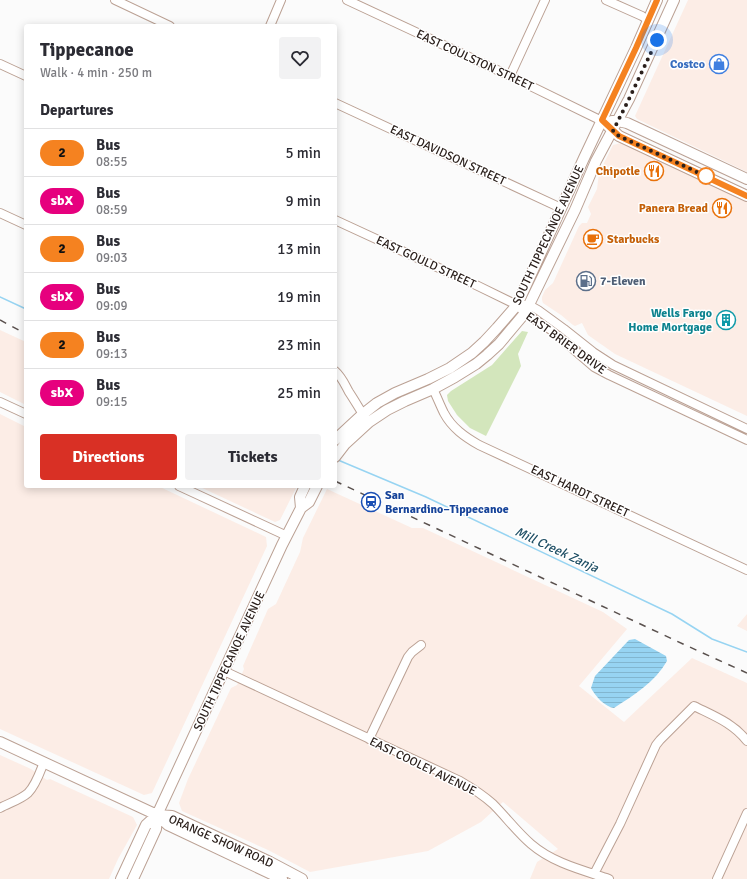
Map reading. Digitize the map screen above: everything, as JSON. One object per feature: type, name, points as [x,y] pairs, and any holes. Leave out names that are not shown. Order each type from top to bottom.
[{"type":"main road","name":"SOUTH TIPPECANOE AVENUE","points":[[337,454],[377,404],[395,393],[450,368],[472,353],[497,328],[516,305],[657,0]]},
{"type":"main road","name":"SOUTH TIPPECANOE AVENUE","points":[[337,439],[366,418],[433,389],[476,364],[499,344],[527,309],[575,210],[596,161],[613,131],[657,40],[674,0]]},
{"type":"main road","points":[[648,20],[653,25],[657,40]]},
{"type":"main road","points":[[602,120],[627,123],[747,179]]},
{"type":"main road","points":[[602,120],[619,136],[747,196]]},
{"type":"main road","points":[[428,379],[433,389]]},
{"type":"main road","name":"SOUTH TIPPECANOE AVENUE","points":[[301,508],[300,497],[304,488]]},
{"type":"main road","name":"SOUTH TIPPECANOE AVENUE","points":[[133,879],[156,829],[158,815],[287,536],[301,508],[309,502],[316,488]]},
{"type":"main road","points":[[0,742],[158,815]]},
{"type":"main road","name":"SOUTH TIPPECANOE AVENUE","points":[[121,879],[146,825],[158,815]]},
{"type":"main road","name":"ORANGE SHOW ROAD","points":[[158,815],[168,825],[282,879]]},
{"type":"main road","name":"ORANGE SHOW ROAD","points":[[158,815],[172,816],[270,862],[302,879]]},
{"type":"street","points":[[115,0],[166,24]]},
{"type":"street","points":[[271,24],[281,0]]},
{"type":"street","name":"EAST COULSTON STREET","points":[[347,0],[602,120]]},
{"type":"street","points":[[510,76],[545,0]]},
{"type":"street","points":[[606,0],[648,20]]},
{"type":"street","points":[[0,64],[24,75]]},
{"type":"street","name":"EAST DAVIDSON STREET","points":[[337,104],[561,208]]},
{"type":"street","points":[[0,213],[24,224]]},
{"type":"street","name":"EAST GOULD STREET","points":[[337,221],[516,305]]},
{"type":"street","name":"EAST BRIER DRIVE","points":[[516,305],[527,309],[538,310],[613,366],[747,429]]},
{"type":"street","name":"EAST BRIER DRIVE","points":[[527,309],[594,367],[747,440]]},
{"type":"street","points":[[337,372],[366,418]]},
{"type":"street","name":"EAST HARDT STREET","points":[[433,389],[444,413],[453,426],[465,437],[747,570]]},
{"type":"street","points":[[0,402],[24,413]]},
{"type":"street","points":[[183,488],[287,536]]},
{"type":"street","points":[[369,739],[408,658],[412,652],[421,645]]},
{"type":"street","name":"EAST COOLEY AVENUE","points":[[224,671],[460,781],[492,804],[531,845],[542,853],[571,867],[609,879]]},
{"type":"street","points":[[594,874],[620,824],[660,740],[694,706],[723,720],[732,726],[747,741]]},
{"type":"street","points":[[0,808],[21,797],[32,788],[44,762]]},
{"type":"street","points":[[717,879],[747,813]]},
{"type":"shaded area","points":[[688,0],[747,0],[747,172],[637,119],[635,116]]},
{"type":"shaded area","points":[[621,143],[747,202],[747,416],[615,354],[588,335],[582,323],[575,326],[573,325],[543,303],[542,297],[545,290],[553,283],[579,226],[582,223],[587,223],[591,214],[588,207],[597,189],[599,173],[613,145]]},
{"type":"shaded area","points":[[0,330],[24,341],[24,404],[0,392]]},
{"type":"shaded area","points":[[0,414],[24,426],[24,488],[162,488],[266,537],[267,546],[152,793],[144,795],[0,729]]},
{"type":"shaded area","points":[[202,488],[296,488],[280,520],[275,522]]},
{"type":"shaded area","points":[[327,489],[412,528],[423,528],[603,612],[627,629],[579,686],[624,722],[692,658],[747,683],[747,879],[530,879],[537,862],[558,849],[503,802],[481,822],[428,851],[310,872],[268,850],[182,811],[179,803],[188,779],[231,688],[237,685],[244,669],[243,666],[268,609],[276,604],[300,552],[303,538]]},
{"type":"shaded area","points":[[747,614],[747,631],[737,626]]},
{"type":"shaded area","points":[[0,755],[31,769],[47,780],[50,779],[133,817],[137,825],[118,859],[109,879],[0,879]]},
{"type":"green space","points":[[522,331],[528,332],[518,354],[521,366],[486,436],[470,428],[457,415],[448,401],[447,395],[492,365]]},
{"type":"water","points":[[635,639],[666,656],[667,661],[662,669],[644,688],[614,708],[607,706],[591,688],[595,676],[629,640]]},
{"type":"waterway","name":"Mill Creek Zanja","points":[[0,297],[24,308]]},
{"type":"waterway","name":"Mill Creek Zanja","points":[[338,460],[426,497],[672,614],[712,639],[747,652]]},
{"type":"railway","points":[[0,320],[24,333]]},
{"type":"railway","points":[[337,482],[747,673]]},
{"type":"bus line","name":"2","points":[[657,0],[602,120],[619,136],[747,196]]},
{"type":"place","name":"Costco","points":[[719,64]]},
{"type":"place","name":"Chipotle","points":[[654,171]]},
{"type":"place","name":"Panera Bread","points":[[722,208]]},
{"type":"place","name":"Starbucks","points":[[593,239]]},
{"type":"place","name":"7-Eleven","points":[[586,281]]},
{"type":"place","name":"Wells Fargo Home Mortgage","points":[[726,320]]},
{"type":"place","name":"San Bernardino–Tippecanoe","points":[[371,502]]},
{"type":"route","points":[[657,40],[613,131],[619,136],[712,179],[706,176]]}]
